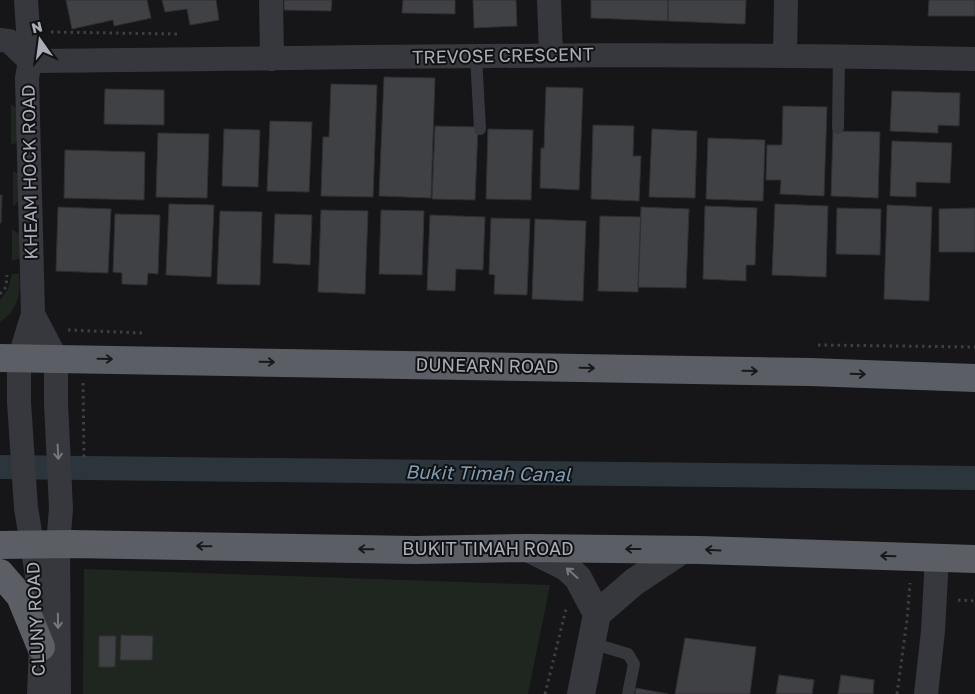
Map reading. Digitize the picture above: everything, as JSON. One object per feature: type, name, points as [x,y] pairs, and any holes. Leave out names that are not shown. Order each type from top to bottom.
[{"type":"highway","name":"DUNEARN ROAD","points":[[9,359],[56,358],[810,372],[975,378]]},
{"type":"highway","name":"BUKIT TIMAH ROAD","points":[[0,545],[45,544],[415,550],[528,548],[682,550],[975,559]]},
{"type":"highway","points":[[0,573],[20,596],[41,647]]},
{"type":"street","name":"KHEAM HOCK ROAD","points":[[26,0],[30,61],[27,78],[33,314],[56,358],[61,509],[45,544]]},
{"type":"street","points":[[271,0],[272,59]]},
{"type":"street","points":[[549,0],[551,55]]},
{"type":"street","points":[[785,56],[786,0]]},
{"type":"street","points":[[0,40],[9,41],[30,61]]},
{"type":"street","name":"TREVOSE CRESCENT","points":[[30,61],[551,55],[839,56],[975,60]]},
{"type":"street","name":"KHEAM HOCK ROAD","points":[[33,314],[9,359],[19,402],[26,508],[45,544]]},
{"type":"street","name":"CLUNY ROAD","points":[[39,694],[41,647],[38,575],[45,544]]},
{"type":"street","name":"CLUNY ROAD","points":[[45,544],[59,694]]},
{"type":"street","points":[[528,548],[566,567],[578,578],[597,614]]},
{"type":"street","points":[[581,694],[597,614],[634,582],[682,550]]},
{"type":"street","points":[[924,557],[933,631],[926,694]]},
{"type":"lane","points":[[476,56],[480,129]]},
{"type":"lane","points":[[838,128],[839,56]]},
{"type":"lane","points":[[591,643],[628,654],[634,664],[628,694]]},
{"type":"path","points":[[27,31],[179,34]]},
{"type":"path","points":[[60,329],[80,332]]},
{"type":"path","points":[[83,377],[84,460]]},
{"type":"path","points":[[897,694],[907,620],[924,557]]},
{"type":"path","points":[[545,694],[566,601]]},
{"type":"shaded area","points":[[11,104],[17,109],[19,136],[16,143],[11,145]]},
{"type":"shaded area","points":[[13,171],[18,173],[20,196],[13,206]]},
{"type":"shaded area","points":[[12,229],[19,234],[20,258],[12,261]]},
{"type":"shaded area","points":[[12,274],[19,274],[19,295],[11,312],[0,322],[0,300],[8,289]]},
{"type":"shaded area","points":[[84,569],[550,585],[528,694],[83,694]]},
{"type":"building","points":[[66,0],[147,0],[151,18],[114,26],[113,20],[72,29]]},
{"type":"building","points":[[162,0],[216,0],[219,20],[190,25],[187,9],[165,12]]},
{"type":"building","points":[[284,0],[332,0],[331,11],[284,10]]},
{"type":"building","points":[[403,0],[455,0],[455,14],[402,13]]},
{"type":"building","points":[[473,0],[516,0],[517,26],[474,28]]},
{"type":"building","points":[[591,0],[668,0],[668,21],[591,18]]},
{"type":"building","points":[[668,0],[746,0],[745,24],[668,21]]},
{"type":"building","points":[[929,0],[975,0],[975,16],[928,16]]},
{"type":"building","points":[[384,77],[435,78],[431,198],[379,196]]},
{"type":"building","points":[[331,84],[377,85],[373,197],[321,196],[323,137],[329,137]]},
{"type":"building","points":[[546,87],[583,88],[579,190],[540,188],[541,148],[544,148]]},
{"type":"building","points":[[105,89],[164,90],[164,125],[104,124]]},
{"type":"building","points":[[892,91],[960,93],[959,126],[938,125],[938,133],[890,131]]},
{"type":"building","points":[[783,106],[827,107],[824,196],[780,194],[781,180],[766,180],[767,145],[782,145]]},
{"type":"building","points":[[270,121],[312,122],[309,192],[267,191]]},
{"type":"building","points":[[593,125],[634,126],[633,156],[641,156],[639,201],[591,199]]},
{"type":"building","points":[[435,126],[478,127],[475,200],[432,199]]},
{"type":"building","points":[[224,129],[260,130],[258,187],[222,186]]},
{"type":"building","points":[[488,129],[533,130],[531,200],[486,199]]},
{"type":"building","points":[[652,129],[697,131],[695,198],[649,197]]},
{"type":"building","points":[[833,131],[880,132],[878,198],[831,196]]},
{"type":"building","points":[[158,133],[209,134],[207,198],[156,197]]},
{"type":"building","points":[[708,138],[765,140],[763,201],[706,199]]},
{"type":"building","points":[[892,141],[952,143],[950,183],[916,182],[916,197],[890,196]]},
{"type":"building","points":[[65,150],[145,152],[144,200],[64,198]]},
{"type":"building","points":[[0,195],[2,195],[1,223],[0,223]]},
{"type":"building","points":[[169,204],[214,205],[211,277],[166,275]]},
{"type":"building","points":[[775,204],[828,206],[826,277],[772,275]]},
{"type":"building","points":[[887,205],[932,207],[929,301],[884,299]]},
{"type":"building","points":[[705,206],[757,208],[755,265],[746,265],[746,281],[703,279]]},
{"type":"building","points":[[58,207],[111,209],[108,273],[56,271]]},
{"type":"building","points":[[641,207],[689,209],[686,288],[638,287]]},
{"type":"building","points":[[837,208],[881,209],[880,255],[836,254]]},
{"type":"building","points":[[975,208],[975,252],[939,252],[939,209]]},
{"type":"building","points":[[321,210],[368,211],[365,294],[318,292]]},
{"type":"building","points":[[381,210],[424,211],[422,275],[379,274]]},
{"type":"building","points":[[220,211],[262,212],[260,285],[217,284]]},
{"type":"building","points":[[115,214],[160,215],[158,274],[148,273],[147,285],[122,284],[122,273],[113,272]]},
{"type":"building","points":[[275,214],[312,215],[310,265],[273,263]]},
{"type":"building","points":[[430,215],[485,217],[483,270],[456,269],[455,291],[427,290]]},
{"type":"building","points":[[600,216],[641,217],[638,292],[598,291]]},
{"type":"building","points":[[491,218],[530,219],[527,295],[494,294],[495,275],[489,274]]},
{"type":"building","points":[[535,219],[586,221],[583,301],[532,299]]},
{"type":"building","points":[[121,635],[153,636],[152,660],[120,660]]},
{"type":"building","points":[[99,636],[116,636],[115,667],[99,667]]},
{"type":"building","points":[[685,638],[756,647],[750,694],[675,694]]},
{"type":"building","points":[[779,675],[814,680],[812,694],[776,694]]},
{"type":"building","points":[[779,675],[814,680],[812,694],[776,694]]},
{"type":"building","points":[[841,675],[874,680],[873,694],[838,694]]},
{"type":"building","points":[[841,675],[874,680],[873,694],[838,694]]},
{"type":"building","points":[[636,688],[668,694],[635,694]]},
{"type":"waterway","name":"Bukit Timah Canal","points":[[0,467],[975,478]]}]
